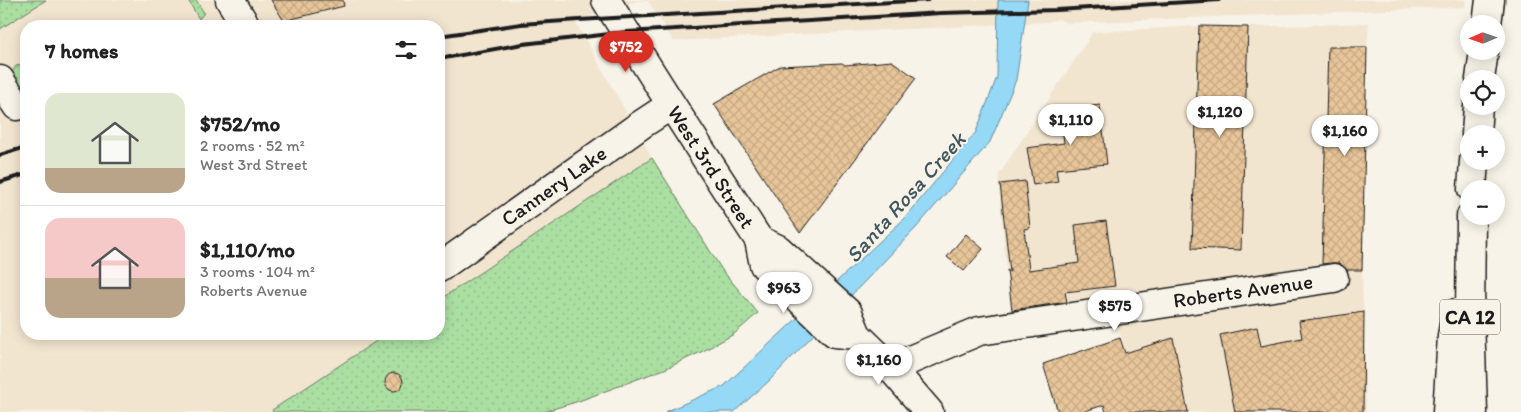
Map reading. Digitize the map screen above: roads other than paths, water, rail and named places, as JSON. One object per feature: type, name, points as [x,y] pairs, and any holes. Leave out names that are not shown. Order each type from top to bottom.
[{"type":"main road","points":[[230,0],[242,20]]},
{"type":"main road","points":[[1488,15],[1490,0]]},
{"type":"main road","name":"West 3rd Street","points":[[611,9],[759,240],[778,249],[848,314],[857,335],[891,368],[929,412]]},
{"type":"main road","points":[[0,80],[17,106]]},
{"type":"main road","name":"Cannery Lake","points":[[445,264],[671,105]]},
{"type":"main road","points":[[1447,412],[1452,336],[1470,225]]},
{"type":"main road","name":"CA 12","points":[[1471,225],[1470,318],[1473,412]]},
{"type":"main road","name":"Roberts Avenue","points":[[891,368],[979,331],[1334,278]]},
{"type":"water","points":[[998,0],[1028,0],[1016,80],[990,142],[916,228],[768,382],[734,412],[665,412],[724,386],[905,218],[976,132],[997,77]]},
{"type":"railway","points":[[445,35],[521,24],[928,0]]},
{"type":"railway","points":[[445,58],[523,44],[627,32],[941,13],[1057,10],[1219,0]]},
{"type":"railway","points":[[0,155],[20,149]]},
{"type":"railway","points":[[0,182],[20,176]]},
{"type":"water label","name":"Santa Rosa Creek","points":[[905,197]]}]
